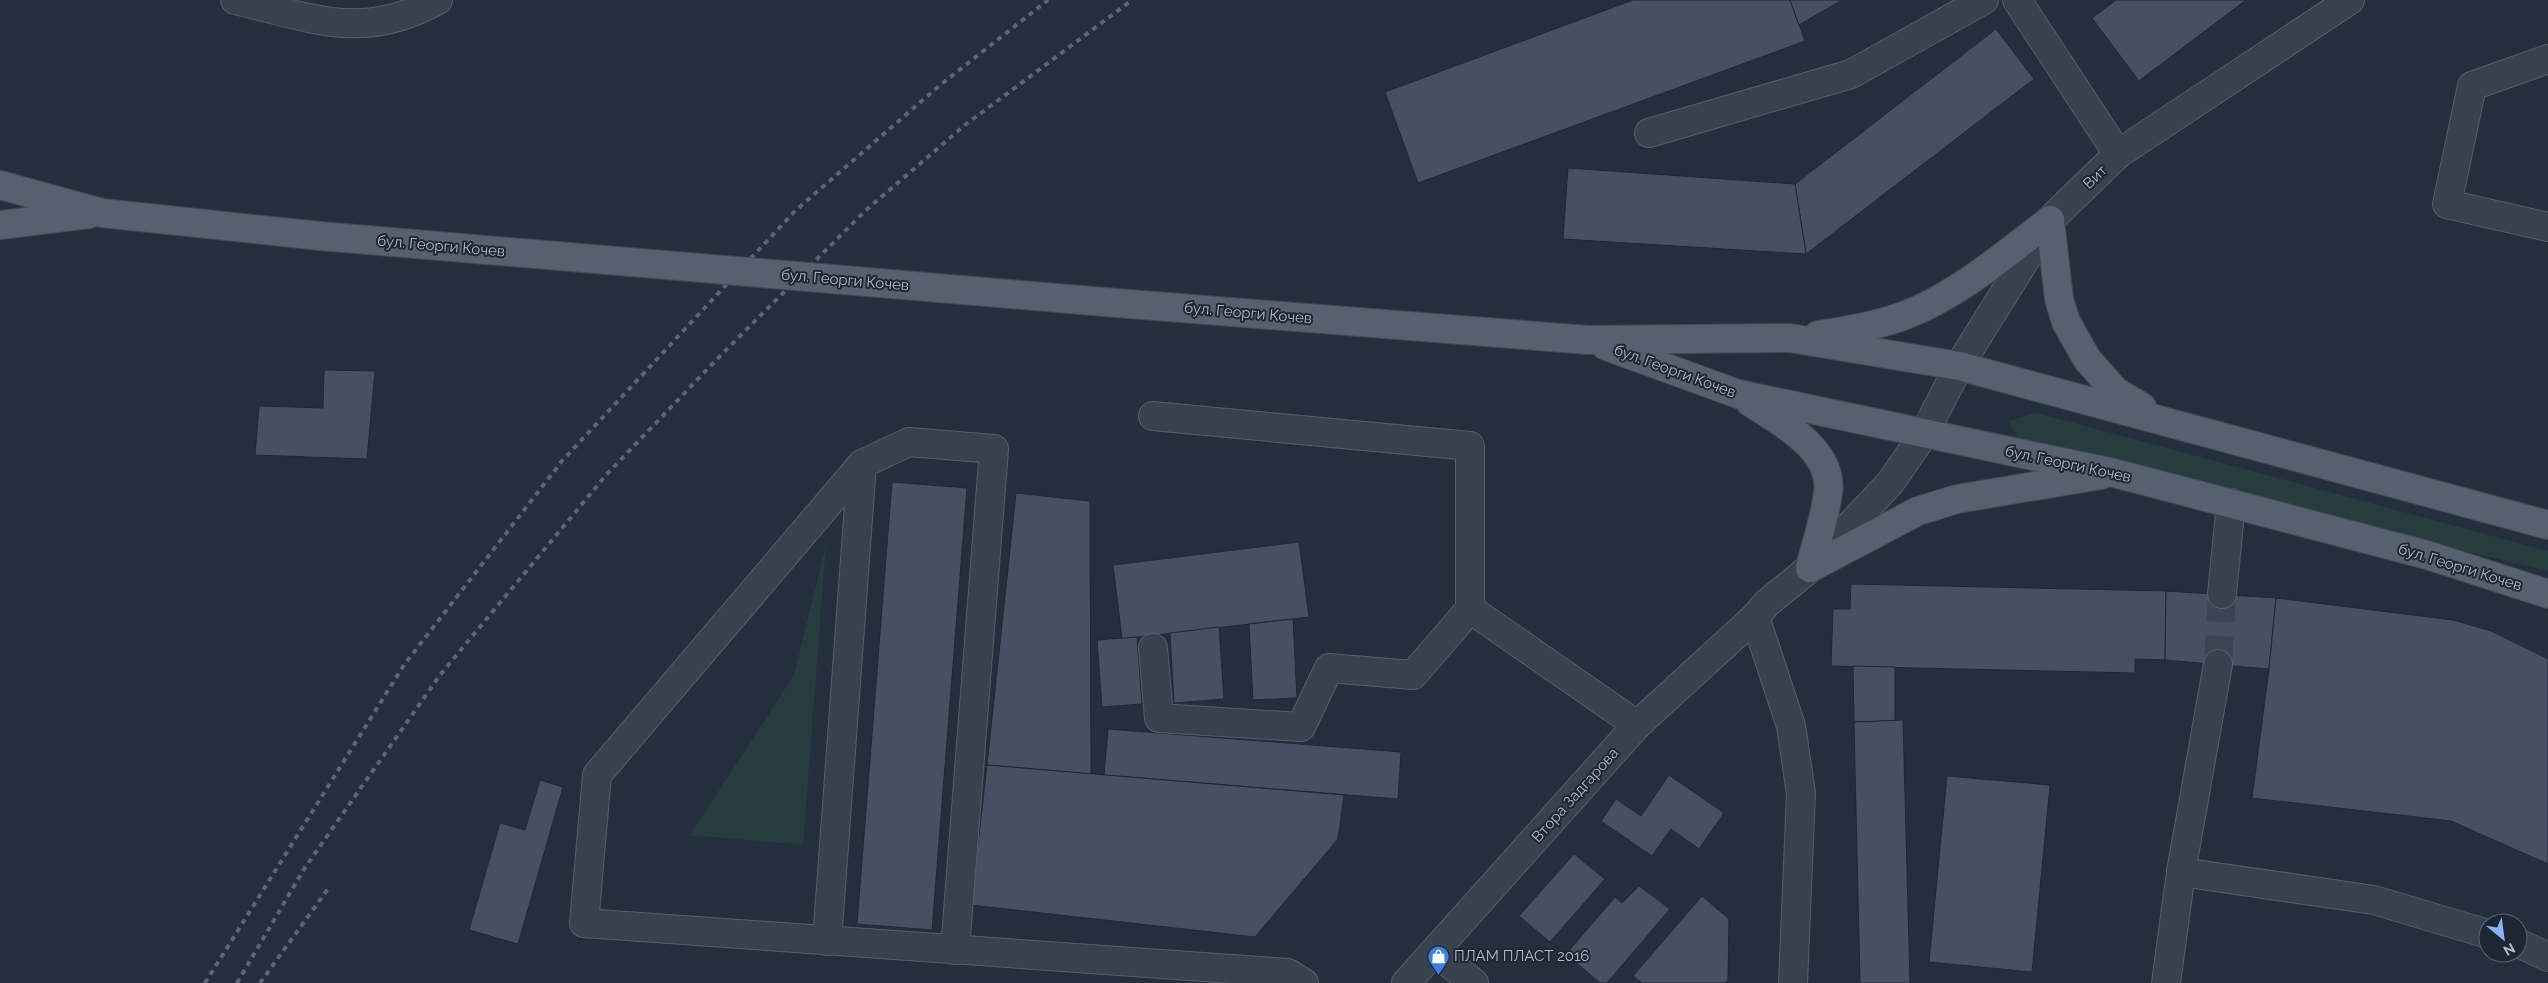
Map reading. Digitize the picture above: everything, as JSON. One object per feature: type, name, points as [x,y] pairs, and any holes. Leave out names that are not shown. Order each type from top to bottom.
[{"type":"main road","name":"бул. Георги Кочев","points":[[0,185],[102,213],[320,236],[1118,303],[1588,340],[1790,338],[1959,366],[2548,525]]},
{"type":"main road","name":"бул. Георги Кочев","points":[[0,226],[102,213]]},
{"type":"main road","points":[[1790,338],[1855,329],[1904,316],[1942,298],[2050,220],[2059,299],[2066,322],[2087,360],[2114,391],[2169,422]]},
{"type":"main road","name":"бул. Георги Кочев","points":[[1588,340],[1738,394],[2114,473],[2428,555],[2548,594]]},
{"type":"main road","points":[[1738,394],[1801,436],[1823,461],[1829,491],[1810,568]]},
{"type":"main road","points":[[1810,568],[1918,511],[1957,499],[2114,473]]},
{"type":"street","points":[[235,0],[311,20],[346,24],[385,22],[420,10],[438,0]]},
{"type":"street","points":[[1649,133],[1851,74],[1984,0]]},
{"type":"street","points":[[2017,0],[2118,154]]},
{"type":"street","name":"Вит","points":[[1810,568],[1890,483],[1924,434],[1959,366],[2050,220],[2118,154],[2350,0]]},
{"type":"street","points":[[2548,59],[2472,86],[2447,204],[2548,226]]},
{"type":"street","points":[[1153,416],[1470,446],[1470,609],[1413,675],[1329,668],[1300,727],[1158,718],[1154,648]]},
{"type":"street","points":[[956,950],[994,449],[909,442],[862,464],[597,775],[584,923],[827,941],[956,950],[1288,973],[1304,983]]},
{"type":"street","points":[[827,941],[862,464]]},
{"type":"street","points":[[2222,594],[2231,503]]},
{"type":"street","name":"Втора Задгарова","points":[[1406,983],[1637,724],[1755,617],[1767,603],[1810,568]]},
{"type":"street","points":[[1470,609],[1637,724]]},
{"type":"street","points":[[1755,617],[1792,726],[1801,793],[1793,983]]},
{"type":"street","points":[[2166,983],[2181,872],[2218,664]]},
{"type":"street","points":[[2181,872],[2374,900],[2478,931]]},
{"type":"street","points":[[2528,948],[2548,957]]},
{"type":"street","points":[[1435,952],[1474,983]]},
{"type":"green space","points":[[2037,413],[2548,551],[2548,571],[2117,469],[2022,443],[2008,421]]},
{"type":"green space","points":[[826,545],[803,845],[690,835],[794,675]]},
{"type":"building","points":[[1633,0],[1790,0],[1805,41],[1418,183],[1385,92]]},
{"type":"building","points":[[1790,0],[1842,0],[1799,25]]},
{"type":"building","points":[[2116,0],[2246,0],[2139,81],[2092,18]]},
{"type":"building","points":[[1996,29],[2034,79],[1806,254],[1795,184]]},
{"type":"building","points":[[1568,168],[1795,184],[1806,254],[1563,239]]},
{"type":"building","points":[[324,370],[375,371],[367,459],[255,455],[259,406],[323,408]]},
{"type":"building","points":[[892,482],[967,488],[932,930],[857,924]]},
{"type":"building","points":[[1016,493],[1090,501],[1091,774],[987,765]]},
{"type":"building","points":[[1299,542],[1309,617],[1122,639],[1113,565]]},
{"type":"building","points":[[1851,584],[2166,591],[2165,660],[2135,659],[2135,673],[1831,666],[1833,609],[1850,609]]},
{"type":"building","points":[[2166,591],[2276,598],[2269,669],[2165,660]]},
{"type":"building","points":[[2276,598],[2453,620],[2491,631],[2548,659],[2548,864],[2451,821],[2252,798],[2269,669]]},
{"type":"building","points":[[1293,619],[1297,698],[1253,700],[1249,624]]},
{"type":"building","points":[[1219,627],[1224,699],[1174,703],[1170,633]]},
{"type":"building","points":[[1137,637],[1142,704],[1102,707],[1097,640]]},
{"type":"building","points":[[1853,666],[1895,667],[1895,721],[1854,722]]},
{"type":"building","points":[[1903,720],[1910,983],[1860,983],[1854,722]]},
{"type":"building","points":[[1108,729],[1401,752],[1398,799],[1104,775]]},
{"type":"building","points":[[987,765],[1344,795],[1338,839],[1255,937],[971,905]]},
{"type":"building","points":[[1669,775],[1724,813],[1699,849],[1671,829],[1652,856],[1601,821],[1616,799],[1641,816]]},
{"type":"building","points":[[1947,776],[2050,785],[2032,972],[1929,962]]},
{"type":"building","points":[[540,780],[563,787],[518,944],[469,930],[500,823],[525,830]]},
{"type":"building","points":[[1574,854],[1605,879],[1550,942],[1519,916]]},
{"type":"building","points":[[1639,886],[1670,909],[1607,983],[1600,983],[1566,954],[1615,897],[1622,903]]},
{"type":"building","points":[[1702,896],[1729,919],[1728,980],[1725,983],[1642,983],[1633,976]]},
{"type":"tunnel","points":[[2218,664],[2222,594]]},
{"type":"railway","points":[[205,983],[404,665],[562,461],[795,211],[939,86],[1048,0]]},
{"type":"railway","points":[[237,983],[304,869],[440,675],[607,474],[720,356],[865,211],[965,125],[1132,0]]},
{"type":"railway","points":[[260,983],[330,886]]},
{"type":"place","name":"ПЛАМ ПЛАСТ 2016","points":[[1438,975]]}]
